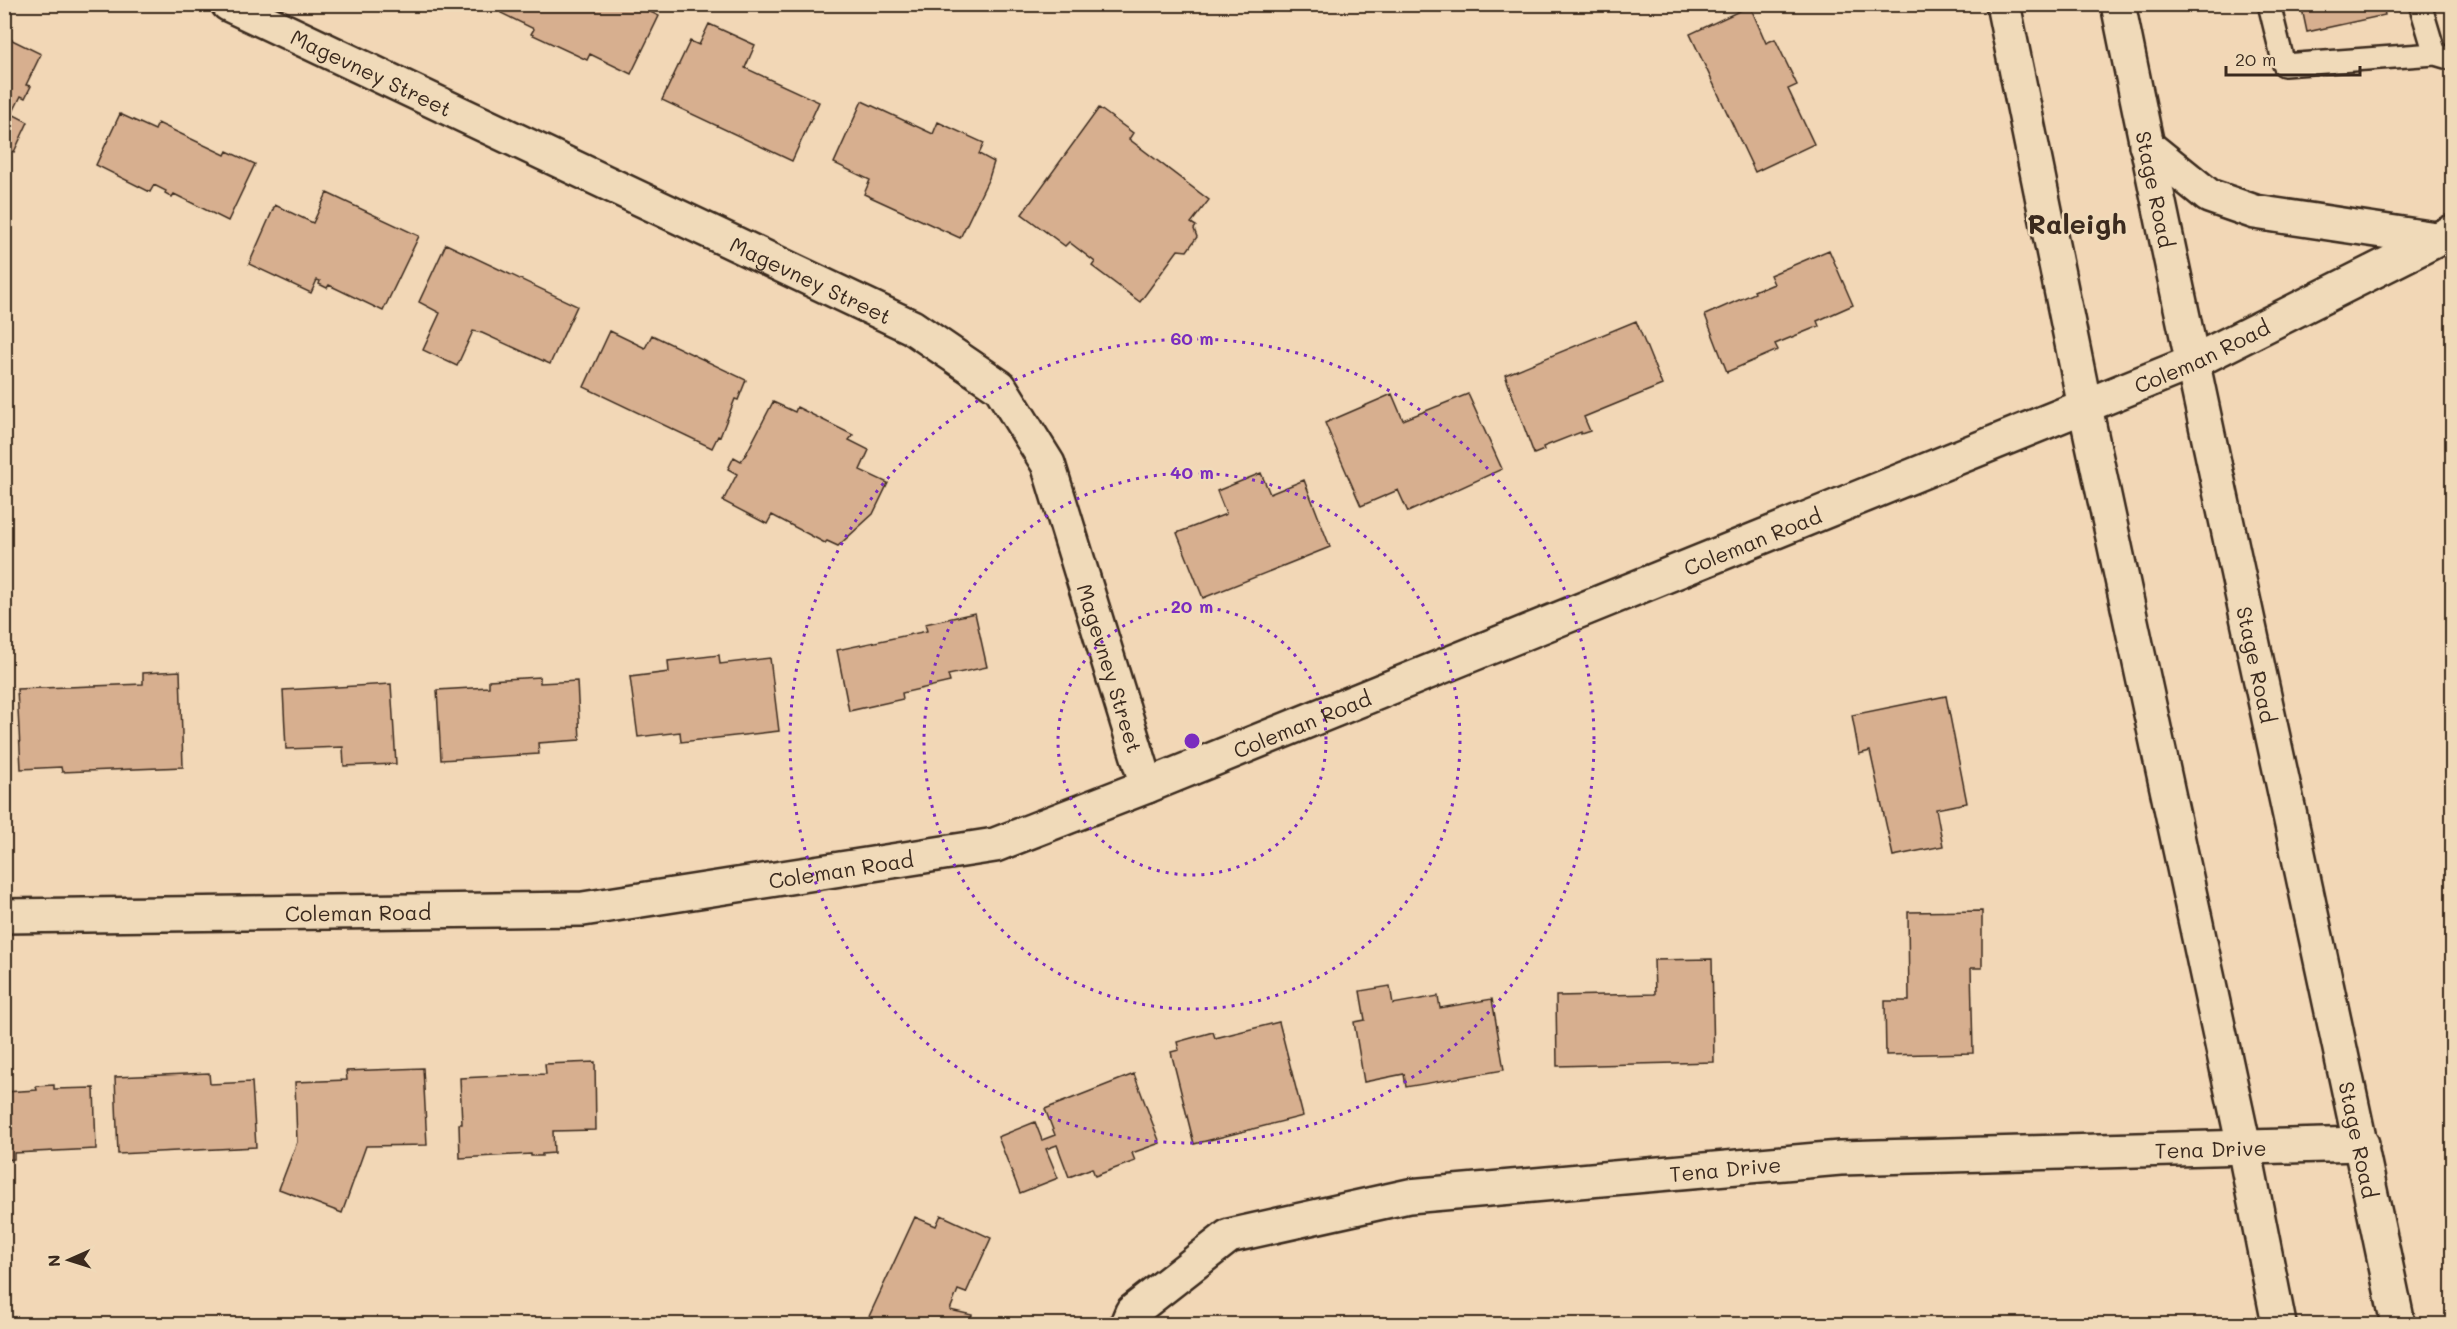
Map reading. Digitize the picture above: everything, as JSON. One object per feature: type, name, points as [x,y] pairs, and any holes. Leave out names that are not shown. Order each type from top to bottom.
[{"type":"main road","name":"Magevney Street","points":[[228,4],[912,327],[1000,387],[1048,464],[1147,786]]},
{"type":"main road","points":[[2003,4],[2085,407],[2244,1147],[2279,1324]]},
{"type":"main road","name":"Stage Road","points":[[2118,4],[2191,363],[2362,1144],[2398,1324]]},
{"type":"main road","points":[[2146,145],[2209,196],[2255,212],[2444,236]]},
{"type":"main road","name":"Coleman Road","points":[[4,916],[583,909],[995,845],[1147,786],[2191,363],[2444,236]]},
{"type":"main road","name":"Tena Drive","points":[[1127,1324],[1132,1312],[1229,1236],[1409,1196],[1840,1158],[2362,1144]]},
{"type":"lane","points":[[2269,4],[2283,65],[2444,57],[2420,4]]},
{"type":"building","points":[[505,4],[634,4],[659,16],[631,74],[590,54],[587,60],[531,34],[534,29],[501,13]]},
{"type":"building","points":[[2301,4],[2383,4],[2385,15],[2307,32]]},
{"type":"building","points":[[1750,6],[1766,43],[1775,39],[1797,85],[1788,89],[1814,144],[1755,172],[1690,34]]},
{"type":"building","points":[[709,24],[755,45],[745,68],[819,102],[792,161],[662,100],[690,41],[699,45]]},
{"type":"building","points":[[4,36],[41,54],[26,85],[31,86],[25,98],[21,96],[12,114],[28,122],[14,152],[4,147]]},
{"type":"building","points":[[862,101],[933,134],[938,122],[984,143],[979,154],[994,162],[989,178],[960,238],[864,194],[870,180],[834,163]]},
{"type":"building","points":[[1099,108],[1133,133],[1129,139],[1209,200],[1191,223],[1196,226],[1194,229],[1197,237],[1187,251],[1178,250],[1140,302],[1092,266],[1095,262],[1069,242],[1065,246],[1022,214]]},
{"type":"building","points":[[120,114],[155,130],[158,123],[225,155],[227,151],[255,164],[228,221],[174,194],[172,197],[154,185],[150,192],[96,165]]},
{"type":"building","points":[[327,193],[419,236],[383,311],[329,285],[327,288],[319,284],[320,281],[317,280],[311,293],[249,264],[275,205],[313,223]]},
{"type":"building","points":[[446,244],[577,306],[550,364],[473,331],[457,366],[423,350],[440,313],[419,302]]},
{"type":"building","points":[[1829,250],[1853,305],[1817,321],[1819,326],[1775,344],[1778,350],[1727,372],[1705,315],[1755,293],[1754,291],[1774,284],[1770,275]]},
{"type":"building","points":[[1636,321],[1662,385],[1584,417],[1590,431],[1581,434],[1581,432],[1543,447],[1544,450],[1534,454],[1505,375]]},
{"type":"building","points":[[610,331],[645,348],[652,335],[746,380],[738,400],[735,399],[720,437],[718,436],[712,448],[584,387]]},
{"type":"building","points":[[1392,394],[1403,420],[1468,394],[1502,469],[1408,512],[1398,490],[1361,506],[1325,423]]},
{"type":"building","points":[[773,402],[795,412],[797,407],[853,435],[849,440],[869,450],[860,470],[888,483],[873,514],[838,546],[827,541],[825,543],[772,515],[767,524],[723,501],[737,474],[728,469],[734,457],[741,461],[746,454]]},
{"type":"building","points":[[1261,473],[1270,494],[1304,480],[1330,547],[1203,598],[1177,533],[1226,514],[1217,491]]},
{"type":"building","points":[[975,613],[987,667],[948,675],[950,682],[902,693],[903,699],[849,711],[837,650],[927,631],[925,624]]},
{"type":"building","points":[[719,655],[720,664],[770,658],[779,731],[681,742],[680,732],[638,737],[630,677],[669,672],[668,661]]},
{"type":"building","points":[[180,671],[183,767],[62,772],[61,767],[21,769],[17,689],[143,684],[143,673]]},
{"type":"building","points":[[540,677],[540,683],[577,681],[580,740],[538,743],[539,754],[441,760],[437,690],[489,687],[489,680]]},
{"type":"building","points":[[391,684],[396,764],[344,766],[343,747],[286,749],[283,690]]},
{"type":"building","points":[[1946,696],[1967,803],[1936,809],[1943,846],[1893,856],[1870,751],[1859,754],[1852,715]]},
{"type":"building","points":[[1982,911],[1982,968],[1971,968],[1973,1053],[1886,1055],[1885,1001],[1909,1001],[1908,912]]},
{"type":"building","points":[[1712,959],[1714,1062],[1557,1066],[1556,996],[1655,994],[1654,960]]},
{"type":"building","points":[[1390,986],[1393,1004],[1438,996],[1440,1008],[1492,999],[1504,1070],[1406,1087],[1404,1074],[1364,1082],[1354,1022],[1365,1020],[1360,991]]},
{"type":"building","points":[[1279,1022],[1303,1116],[1194,1144],[1171,1052],[1179,1050],[1177,1042],[1213,1032],[1215,1038]]},
{"type":"building","points":[[595,1062],[596,1130],[553,1131],[554,1153],[542,1154],[542,1156],[531,1156],[531,1154],[460,1158],[459,1124],[462,1124],[460,1078],[546,1074],[545,1064]]},
{"type":"building","points":[[423,1068],[427,1145],[366,1146],[342,1213],[279,1189],[297,1142],[295,1082],[347,1080],[346,1071]]},
{"type":"building","points":[[209,1073],[210,1084],[252,1082],[256,1147],[118,1154],[115,1077]]},
{"type":"building","points":[[1134,1074],[1160,1143],[1132,1153],[1135,1161],[1095,1176],[1092,1168],[1069,1177],[1057,1145],[1046,1149],[1058,1178],[1020,1193],[998,1137],[1035,1122],[1042,1140],[1055,1135],[1045,1109]]},
{"type":"building","points":[[54,1085],[54,1089],[94,1088],[96,1149],[14,1153],[14,1159],[4,1160],[4,1092],[37,1090],[36,1086]]},
{"type":"building","points":[[941,1215],[991,1238],[966,1293],[958,1290],[950,1310],[972,1315],[970,1324],[866,1323],[915,1217],[936,1226]]},
{"type":"district","name":"Raleigh","points":[[2077,223]]}]
